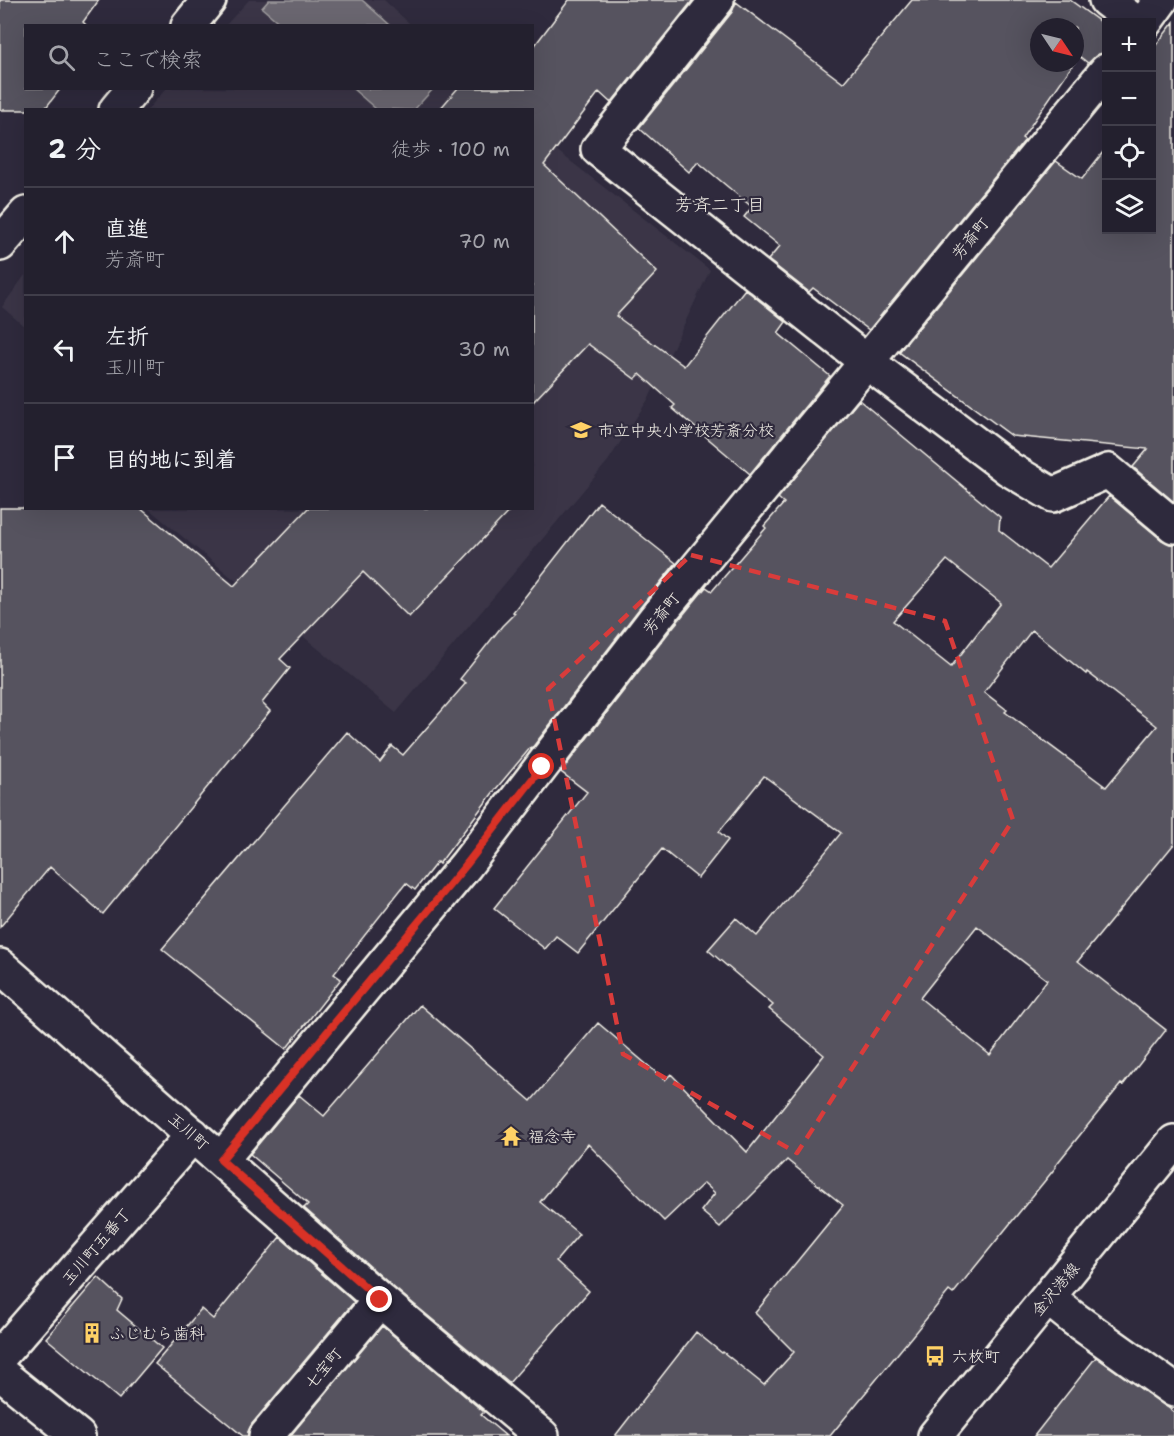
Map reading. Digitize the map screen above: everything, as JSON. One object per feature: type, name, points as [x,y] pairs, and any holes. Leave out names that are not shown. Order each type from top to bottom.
[{"type":"street","points":[[190,24],[209,0]]},
{"type":"street","points":[[717,0],[598,149],[867,362],[1009,469],[1053,495],[1108,471],[1174,526]]},
{"type":"street","points":[[1106,0],[1131,18]]},
{"type":"street","points":[[1148,18],[1161,0]]},
{"type":"street","name":"芳斎町","points":[[221,1160],[466,865],[654,620],[1106,72]]},
{"type":"street","points":[[118,108],[132,90]]},
{"type":"street","points":[[0,244],[24,216]]},
{"type":"street","name":"玉川町","points":[[0,966],[380,1300],[542,1436]]},
{"type":"street","name":"玉川町五番丁","points":[[0,1356],[193,1135]]},
{"type":"street","name":"金沢港線","points":[[935,1436],[1174,1142]]},
{"type":"street","points":[[1048,1298],[1174,1390]]},
{"type":"street","name":"七宝町","points":[[266,1436],[380,1300]]},
{"type":"street","points":[[0,1373],[78,1436]]},
{"type":"highlighted area","points":[[691,555],[945,621],[1013,820],[797,1153],[623,1054],[548,689]]},
{"type":"shaded area","points":[[249,0],[384,0],[410,24],[227,24]]},
{"type":"shaded area","points":[[269,0],[362,0],[389,24],[281,24],[262,8]]},
{"type":"shaded area","points":[[165,90],[481,90],[501,108],[149,108]]},
{"type":"shaded area","points":[[354,90],[432,90],[416,108],[375,108]]},
{"type":"shaded area","name":"市立中央小学校芳斎分校","points":[[534,133],[710,270],[649,398],[608,461],[396,713],[150,510],[534,510]]},
{"type":"shaded area","points":[[24,276],[24,326],[2,307]]},
{"type":"building","points":[[0,0],[99,0],[83,22],[85,24],[24,24],[24,90],[59,90],[46,108],[0,110]]},
{"type":"building","points":[[569,0],[693,0],[611,103],[599,92],[544,165],[657,272],[616,316],[684,366],[745,289],[786,322],[778,333],[830,376],[750,474],[672,408],[675,405],[640,374],[635,379],[588,344],[534,401],[534,108],[441,108],[456,90],[534,90],[534,46]]},
{"type":"building","points":[[912,0],[1070,0],[1102,23],[1102,54],[1088,63],[1084,60],[1084,18],[1030,18],[1030,72],[1068,72],[1022,138],[1025,140],[869,330],[813,288],[809,292],[768,260],[780,246],[744,217],[752,207],[698,162],[689,172],[639,128],[732,12],[736,2],[843,83]]},
{"type":"building","points":[[1174,22],[1174,502],[1133,467],[1148,449],[1012,436],[899,352],[1056,161],[1082,179],[1102,153],[1102,234],[1156,234],[1156,45]]},
{"type":"building","points":[[859,400],[1000,517],[999,530],[1048,568],[1109,496],[1162,540],[1174,544],[1174,844],[1078,961],[1166,1030],[953,1294],[949,1291],[830,1436],[615,1436],[696,1332],[764,1385],[794,1352],[755,1313],[843,1205],[787,1160],[720,1227],[701,1211],[715,1193],[704,1183],[664,1221],[588,1144],[540,1202],[579,1234],[556,1261],[589,1291],[509,1383],[392,1286],[304,1208],[308,1204],[250,1154],[299,1095],[324,1116],[420,1005],[531,1101],[598,1023],[665,1080],[671,1074],[747,1152],[824,1055],[769,1009],[773,1005],[708,950],[736,918],[757,936],[841,833],[764,776],[719,832],[728,840],[698,878],[662,849],[578,953],[556,936],[545,949],[494,908],[587,792],[561,772],[706,587],[712,591],[766,528],[764,526],[784,503],[778,498]],"holes":[[[947,560],[1001,603],[951,667],[893,621]],[[1032,630],[1086,674],[1087,672],[1157,726],[1106,787],[1005,712],[1007,710],[984,692]],[[977,926],[1047,980],[990,1055],[920,998]]]},
{"type":"building","points":[[599,502],[676,563],[439,864],[437,862],[415,890],[406,883],[334,974],[341,979],[286,1049],[162,949],[347,732],[380,762],[392,746],[403,755],[466,683],[460,679],[515,613],[513,612]]},
{"type":"building","points":[[0,508],[142,510],[234,586],[306,510],[510,510],[409,617],[363,572],[280,659],[290,668],[262,703],[270,711],[103,914],[50,867],[0,927]]},
{"type":"building","points":[[280,1237],[354,1302],[252,1424],[248,1436],[243,1436],[155,1364],[201,1309],[213,1319]]},
{"type":"building","name":"ふじむら歯科","points":[[98,1277],[122,1299],[117,1310],[162,1348],[119,1399],[46,1338]]},
{"type":"building","points":[[382,1326],[484,1412],[481,1415],[506,1436],[290,1436]]},
{"type":"building","points":[[1096,1357],[1174,1412],[1174,1436],[1034,1436]]},
{"type":"place","name":"市立中央小学校芳斎分校","points":[[581,430]]},
{"type":"place","name":"福念寺","points":[[511,1136]]},
{"type":"place","name":"ふじむら歯科","points":[[92,1333]]},
{"type":"place","name":"六枚町","points":[[935,1356]]},
{"type":"district","name":"芳斉二丁目","points":[[720,205]]},
{"type":"route","points":[[380,1300],[221,1160],[466,865],[542,767]]}]
